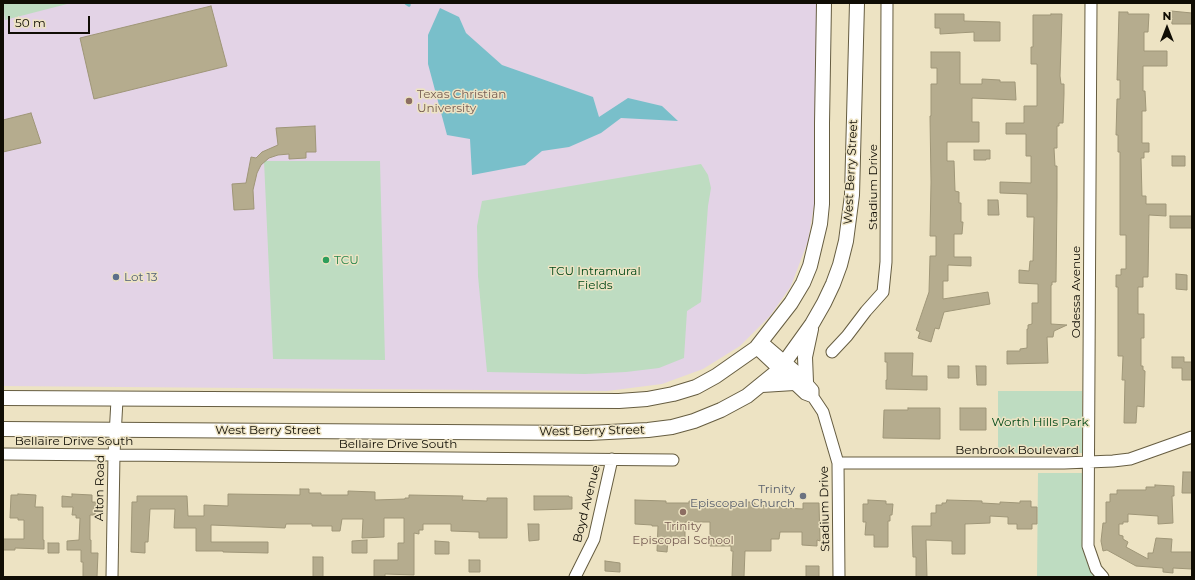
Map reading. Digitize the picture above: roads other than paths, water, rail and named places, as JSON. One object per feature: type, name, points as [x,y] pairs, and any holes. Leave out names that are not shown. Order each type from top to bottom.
[{"type":"main road","points":[[3,398],[116,400],[619,401],[647,399],[673,394],[696,387],[716,376],[759,345],[791,303],[803,283],[810,266],[820,224],[822,204],[824,3]]},
{"type":"main road","name":"West Berry Street","points":[[3,428],[590,433],[648,430],[679,425],[714,413],[747,396],[762,385],[782,366],[812,324],[824,303],[840,265],[850,218],[853,181],[857,3]]},
{"type":"main road","points":[[762,385],[800,383],[812,324]]},
{"type":"street","name":"Stadium Drive","points":[[832,352],[883,292],[886,262],[886,3]]},
{"type":"street","name":"Odessa Avenue","points":[[1091,3],[1088,546],[1096,569],[1103,577]]},
{"type":"street","name":"Stadium Drive","points":[[759,345],[800,383],[813,390],[813,397],[823,412],[838,463],[839,577]]},
{"type":"street","name":"Alton Road","points":[[112,577],[116,400]]},
{"type":"street","name":"Benbrook Boulevard","points":[[838,463],[1088,463],[1130,459],[1192,437]]},
{"type":"street","name":"Bellaire Drive South","points":[[3,454],[673,460]]},
{"type":"street","name":"Boyd Avenue","points":[[575,577],[594,539],[612,459]]},
{"type":"water","points":[[440,8],[459,17],[466,33],[502,65],[593,97],[599,117],[628,98],[662,106],[678,121],[621,118],[601,133],[569,147],[542,151],[525,165],[472,175],[470,139],[447,135],[428,64],[428,35]]},
{"type":"place","name":"Texas Christian University","points":[[409,101]]},
{"type":"place","name":"TCU","points":[[326,260]]},
{"type":"place","name":"Lot 13","points":[[116,277]]},
{"type":"place","name":"Trinity Episcopal Church","points":[[803,496]]},
{"type":"place","name":"Trinity Episcopal School","points":[[683,512]]},
{"type":"park label","name":"TCU Intramural Fields","points":[[595,278]]},
{"type":"park label","name":"Worth Hills Park","points":[[1040,422]]}]
